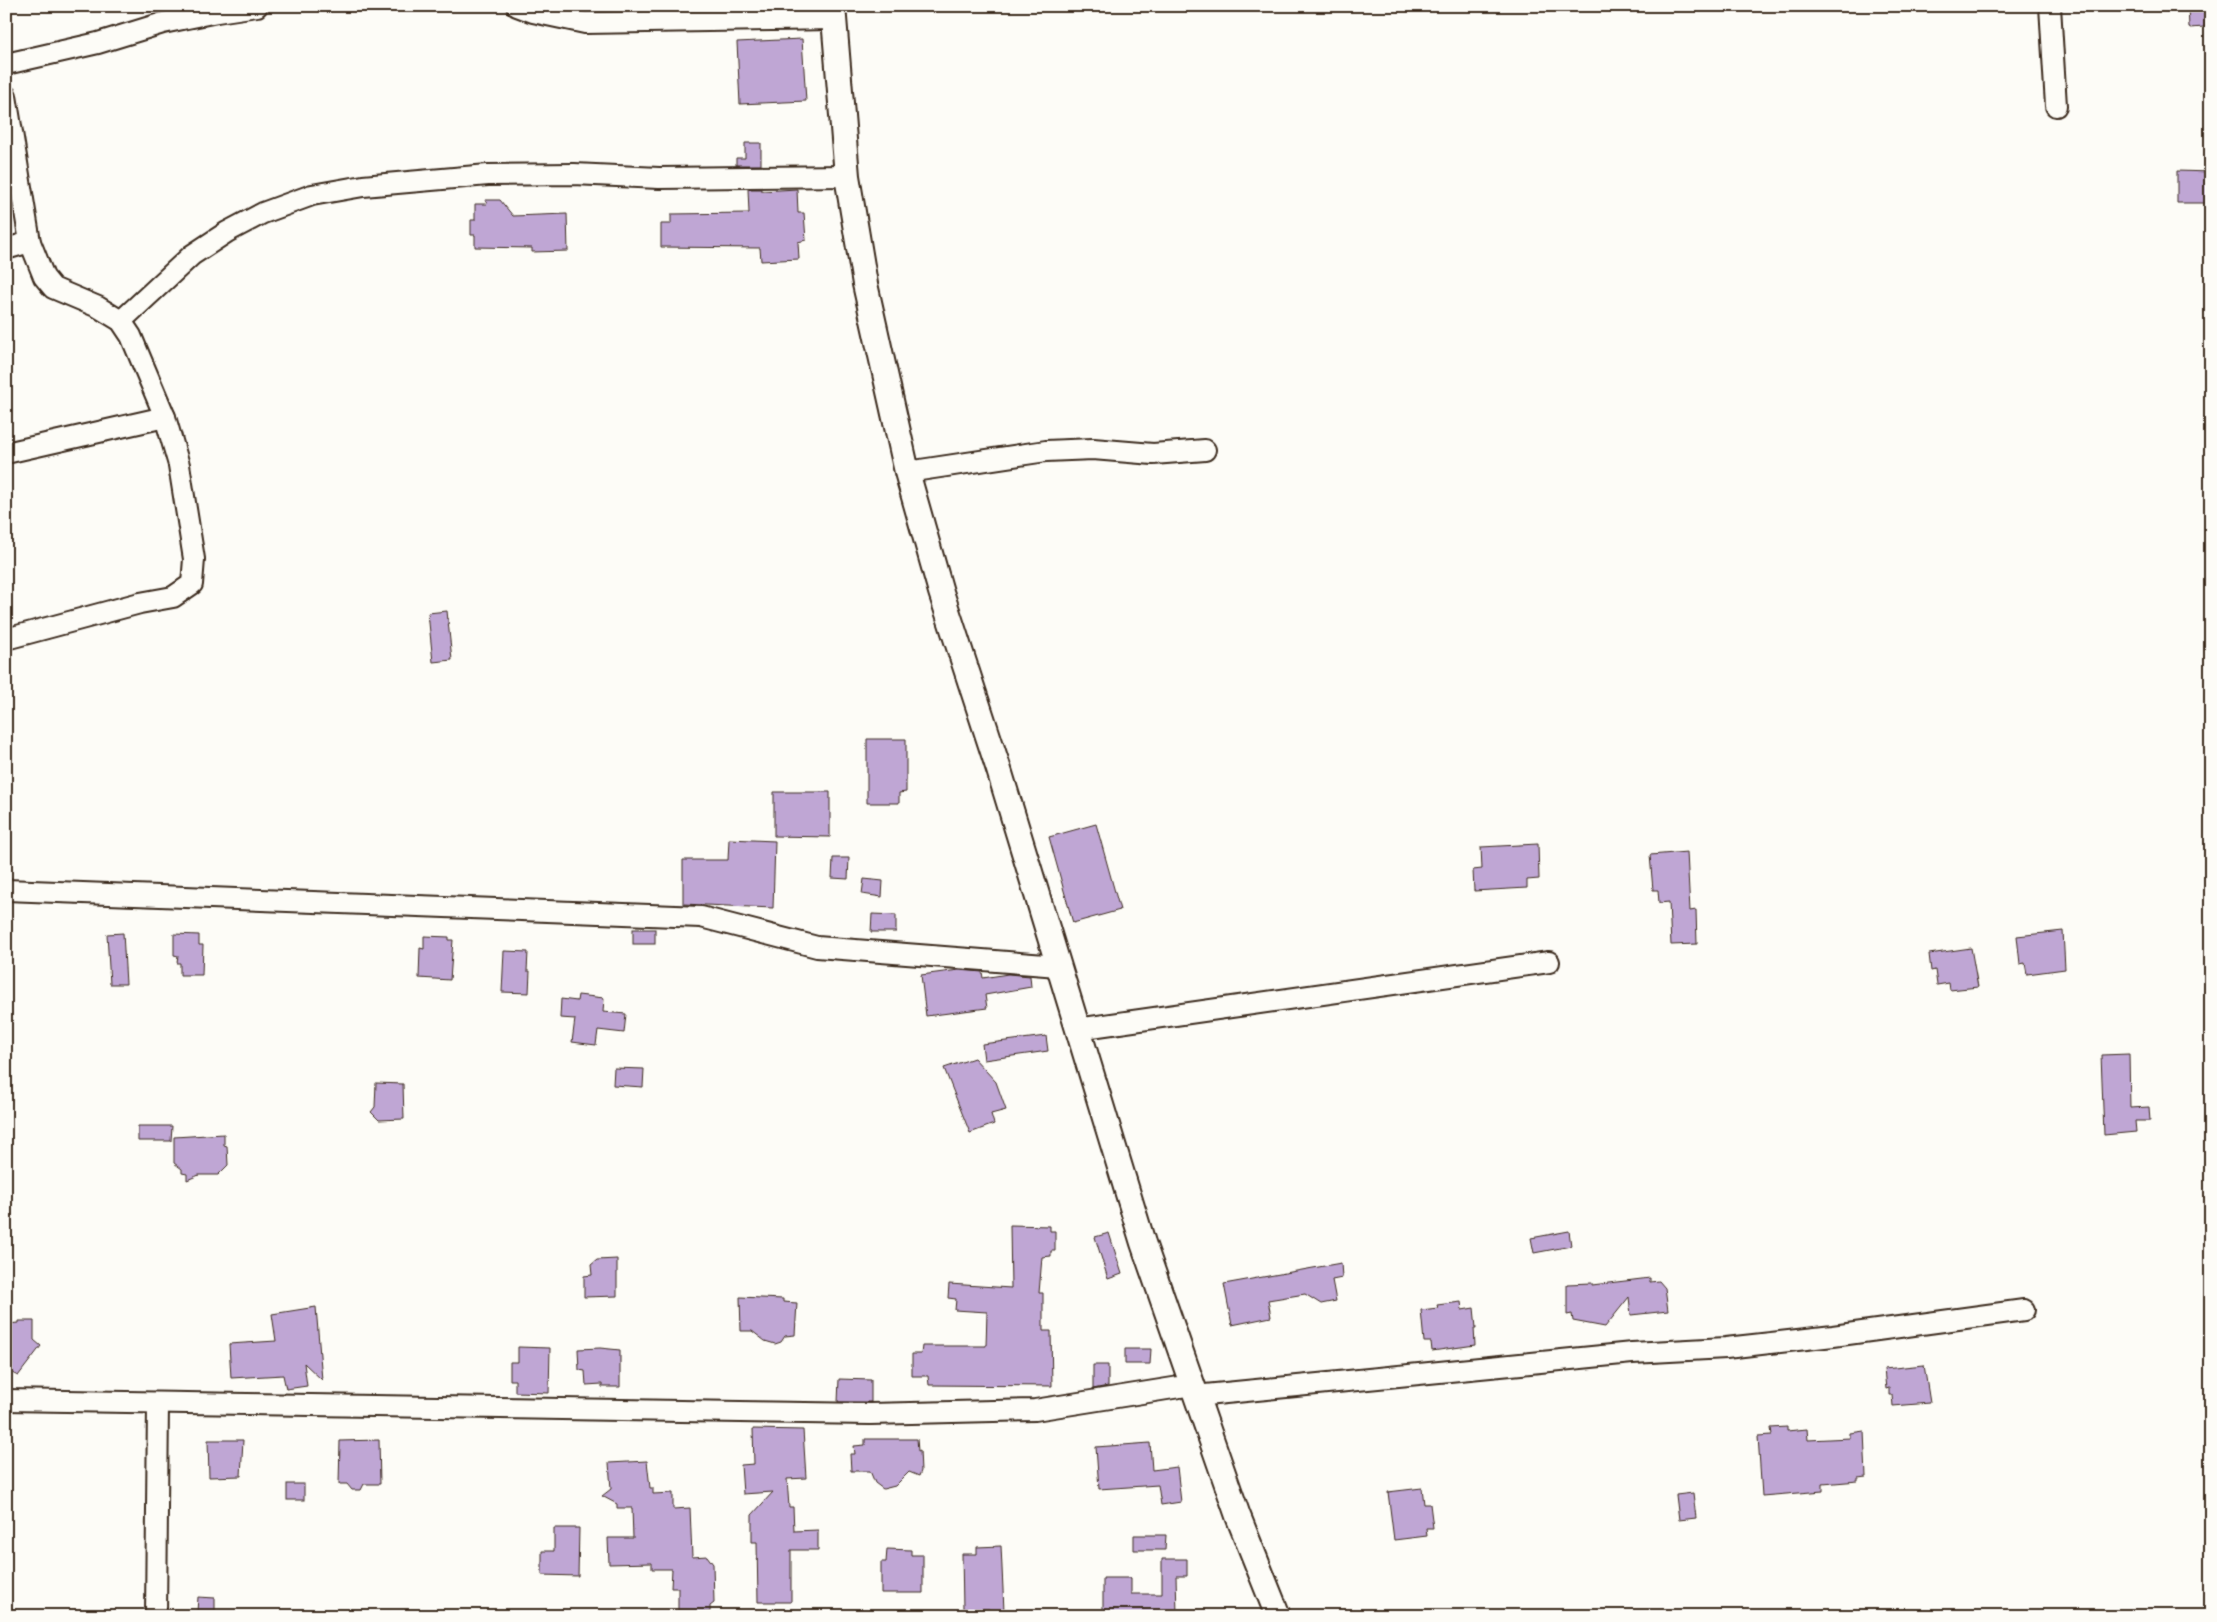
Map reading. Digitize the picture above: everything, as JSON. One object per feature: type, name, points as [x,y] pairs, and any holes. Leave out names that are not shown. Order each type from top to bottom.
[{"type":"street","points":[[6,64],[98,43],[163,23],[257,6]]},
{"type":"street","points":[[517,6],[533,12],[585,23],[833,13],[848,176],[865,284],[907,472],[941,592],[999,770],[1144,1243],[1193,1391],[1238,1516],[1278,1616]]},
{"type":"street","points":[[2050,6],[2056,106]]},
{"type":"street","points":[[6,96],[30,242],[44,277],[53,288],[98,306],[121,321],[131,336],[165,417],[179,465],[194,559],[192,584],[173,597],[130,605],[6,639]]},
{"type":"street","points":[[121,321],[192,255],[220,236],[263,213],[312,196],[363,186],[488,175],[574,174],[659,178],[848,176]]},
{"type":"street","points":[[6,249],[30,242]]},
{"type":"street","points":[[6,453],[165,417]]},
{"type":"street","points":[[907,472],[1046,451],[1093,449],[1154,454],[1206,450]]},
{"type":"street","points":[[6,890],[701,917],[817,947],[1058,966]]},
{"type":"street","points":[[1077,1029],[1549,962]]},
{"type":"street","points":[[6,1400],[870,1414],[1035,1410],[1193,1391],[1632,1352],[1736,1347],[2024,1310]]},
{"type":"street","points":[[156,1616],[158,1403]]},
{"type":"building","points":[[2188,6],[2205,6],[2205,27],[2189,28]]},
{"type":"building","points":[[802,39],[806,101],[740,104],[737,42]]},
{"type":"building","points":[[745,143],[761,143],[761,165],[736,165],[736,158],[745,158]]},
{"type":"building","points":[[2177,171],[2211,172],[2211,203],[2177,203]]},
{"type":"building","points":[[748,189],[762,189],[762,191],[797,189],[798,213],[804,213],[806,240],[798,242],[799,259],[761,261],[760,248],[661,247],[661,224],[671,224],[671,214],[749,213]]},
{"type":"building","points":[[485,200],[500,200],[513,216],[567,214],[568,251],[532,252],[532,248],[475,247],[475,235],[471,235],[471,220],[475,220],[475,204],[487,204]]},
{"type":"building","points":[[447,611],[452,660],[433,662],[428,613]]},
{"type":"building","points":[[867,739],[906,739],[906,792],[899,793],[899,803],[867,803]]},
{"type":"building","points":[[774,792],[830,792],[830,837],[774,836]]},
{"type":"building","points":[[1096,824],[1120,910],[1073,923],[1049,837]]},
{"type":"building","points":[[729,839],[775,841],[773,908],[683,904],[683,860],[728,860]]},
{"type":"building","points":[[1538,844],[1539,879],[1527,880],[1527,888],[1474,891],[1473,870],[1482,869],[1481,847]]},
{"type":"building","points":[[1687,852],[1690,911],[1696,910],[1697,944],[1671,945],[1669,902],[1659,903],[1658,890],[1653,890],[1650,855]]},
{"type":"building","points":[[833,858],[849,858],[848,879],[832,878]]},
{"type":"building","points":[[864,879],[883,881],[882,897],[862,894]]},
{"type":"building","points":[[872,914],[896,915],[896,932],[871,932]]},
{"type":"building","points":[[633,929],[655,929],[655,944],[633,944]]},
{"type":"building","points":[[2063,931],[2065,969],[2027,974],[2025,963],[2020,964],[2017,936]]},
{"type":"building","points":[[123,933],[126,984],[110,984],[107,934]]},
{"type":"building","points":[[174,934],[199,935],[199,945],[203,945],[202,975],[180,975],[180,963],[177,963],[178,956],[174,955]]},
{"type":"building","points":[[424,936],[449,937],[449,940],[453,940],[450,980],[419,978],[420,948],[424,949]]},
{"type":"building","points":[[1971,948],[1978,987],[1950,990],[1949,983],[1937,985],[1935,970],[1931,971],[1929,954]]},
{"type":"building","points":[[504,951],[528,952],[527,971],[530,971],[529,993],[502,992]]},
{"type":"building","points":[[959,970],[982,972],[983,978],[1008,974],[1030,976],[1031,987],[985,995],[987,1008],[926,1016],[921,975]]},
{"type":"building","points":[[578,995],[604,998],[603,1012],[626,1014],[624,1033],[598,1030],[596,1045],[572,1042],[575,1019],[560,1018],[561,999],[577,1001]]},
{"type":"building","points":[[1046,1036],[1048,1051],[984,1060],[982,1044]]},
{"type":"building","points":[[2129,1054],[2130,1108],[2149,1107],[2150,1121],[2135,1121],[2136,1132],[2104,1135],[2101,1055]]},
{"type":"building","points":[[974,1058],[996,1082],[1006,1110],[991,1114],[994,1124],[970,1133],[944,1068]]},
{"type":"building","points":[[614,1068],[644,1069],[643,1087],[613,1085]]},
{"type":"building","points":[[376,1083],[403,1084],[404,1119],[379,1120],[371,1112],[375,1107]]},
{"type":"building","points":[[138,1126],[172,1126],[171,1141],[138,1141]]},
{"type":"building","points":[[224,1134],[228,1165],[218,1175],[199,1175],[187,1180],[187,1174],[182,1173],[182,1169],[174,1163],[174,1137]]},
{"type":"building","points":[[1010,1225],[1050,1226],[1050,1231],[1055,1231],[1055,1251],[1051,1251],[1051,1256],[1042,1257],[1039,1293],[1043,1293],[1043,1331],[1051,1331],[1052,1386],[929,1385],[928,1376],[912,1376],[912,1354],[921,1354],[922,1346],[986,1346],[987,1312],[955,1310],[956,1299],[948,1298],[949,1284],[1011,1288]]},
{"type":"building","points":[[1569,1231],[1571,1246],[1534,1253],[1531,1238]]},
{"type":"building","points":[[1109,1233],[1122,1274],[1108,1279],[1095,1237]]},
{"type":"building","points":[[617,1259],[617,1296],[584,1297],[584,1276],[592,1275],[591,1265],[597,1260]]},
{"type":"building","points":[[1341,1263],[1342,1278],[1332,1280],[1336,1301],[1321,1304],[1305,1294],[1268,1300],[1271,1317],[1232,1325],[1224,1284]]},
{"type":"building","points":[[1650,1278],[1650,1282],[1659,1281],[1665,1288],[1668,1311],[1631,1315],[1629,1297],[1605,1327],[1573,1321],[1572,1314],[1567,1315],[1567,1284],[1592,1283],[1592,1285]]},
{"type":"building","points":[[740,1297],[783,1299],[783,1302],[797,1303],[795,1335],[785,1336],[781,1342],[775,1344],[765,1341],[752,1331],[741,1331]]},
{"type":"building","points":[[1461,1302],[1462,1310],[1474,1308],[1475,1345],[1432,1351],[1431,1342],[1424,1342],[1421,1310],[1438,1308],[1437,1305]]},
{"type":"building","points":[[316,1307],[322,1380],[304,1363],[307,1386],[286,1389],[283,1375],[231,1378],[229,1344],[276,1341],[272,1314]]},
{"type":"building","points":[[19,1321],[34,1321],[34,1340],[41,1346],[18,1376],[6,1370],[6,1324],[19,1323]]},
{"type":"building","points":[[518,1347],[550,1348],[549,1393],[515,1392],[515,1380],[510,1380],[510,1362],[518,1362]]},
{"type":"building","points":[[600,1348],[620,1350],[620,1387],[602,1387],[602,1384],[586,1385],[585,1371],[579,1370],[578,1349]]},
{"type":"building","points":[[1125,1349],[1151,1349],[1150,1364],[1125,1364]]},
{"type":"building","points":[[1093,1365],[1108,1365],[1108,1386],[1093,1389]]},
{"type":"building","points":[[1924,1365],[1930,1403],[1893,1406],[1892,1395],[1889,1395],[1889,1388],[1886,1389],[1884,1369]]},
{"type":"building","points":[[839,1379],[871,1380],[871,1402],[838,1402]]},
{"type":"building","points":[[1787,1427],[1787,1431],[1807,1429],[1808,1440],[1850,1438],[1850,1433],[1864,1431],[1866,1477],[1858,1478],[1858,1481],[1823,1484],[1823,1491],[1762,1496],[1758,1436],[1772,1435],[1771,1428]]},
{"type":"building","points":[[753,1429],[803,1430],[806,1478],[787,1479],[789,1507],[793,1507],[794,1531],[818,1530],[818,1550],[791,1550],[791,1602],[758,1602],[757,1542],[752,1542],[752,1515],[773,1492],[743,1494],[741,1465],[754,1464]]},
{"type":"building","points":[[865,1439],[917,1439],[918,1451],[920,1450],[921,1471],[919,1476],[909,1472],[895,1486],[883,1489],[875,1483],[870,1471],[851,1471],[850,1454],[855,1454],[854,1446],[865,1445]]},
{"type":"building","points":[[208,1440],[243,1440],[241,1476],[209,1477]]},
{"type":"building","points":[[379,1440],[380,1484],[364,1484],[361,1490],[352,1490],[347,1484],[339,1484],[340,1441]]},
{"type":"building","points":[[1150,1443],[1152,1470],[1177,1467],[1181,1502],[1161,1505],[1158,1485],[1099,1489],[1096,1447]]},
{"type":"building","points":[[647,1461],[650,1488],[653,1488],[653,1494],[673,1493],[673,1509],[690,1508],[692,1557],[707,1556],[713,1564],[714,1603],[710,1606],[710,1612],[678,1611],[678,1588],[671,1588],[672,1569],[652,1569],[652,1563],[609,1564],[608,1538],[633,1538],[632,1508],[617,1508],[617,1504],[602,1496],[611,1489],[609,1463]]},
{"type":"building","points":[[287,1484],[304,1484],[304,1500],[287,1500]]},
{"type":"building","points":[[1422,1488],[1424,1504],[1430,1504],[1433,1528],[1426,1528],[1427,1536],[1394,1540],[1388,1492]]},
{"type":"building","points":[[1693,1493],[1696,1518],[1679,1520],[1676,1495]]},
{"type":"building","points":[[554,1528],[579,1528],[578,1576],[542,1575],[542,1551],[554,1551]]},
{"type":"building","points":[[1134,1535],[1166,1535],[1165,1550],[1134,1550]]},
{"type":"building","points":[[1001,1546],[1004,1611],[990,1612],[989,1609],[963,1609],[962,1554],[977,1554],[977,1547]]},
{"type":"building","points":[[887,1549],[911,1550],[911,1555],[923,1555],[923,1593],[881,1593],[881,1562],[886,1562]]},
{"type":"building","points":[[1162,1559],[1187,1559],[1187,1576],[1176,1576],[1177,1614],[1175,1616],[1103,1616],[1103,1578],[1131,1578],[1131,1594],[1162,1594]]},
{"type":"building","points":[[198,1597],[215,1598],[215,1613],[197,1612]]}]
